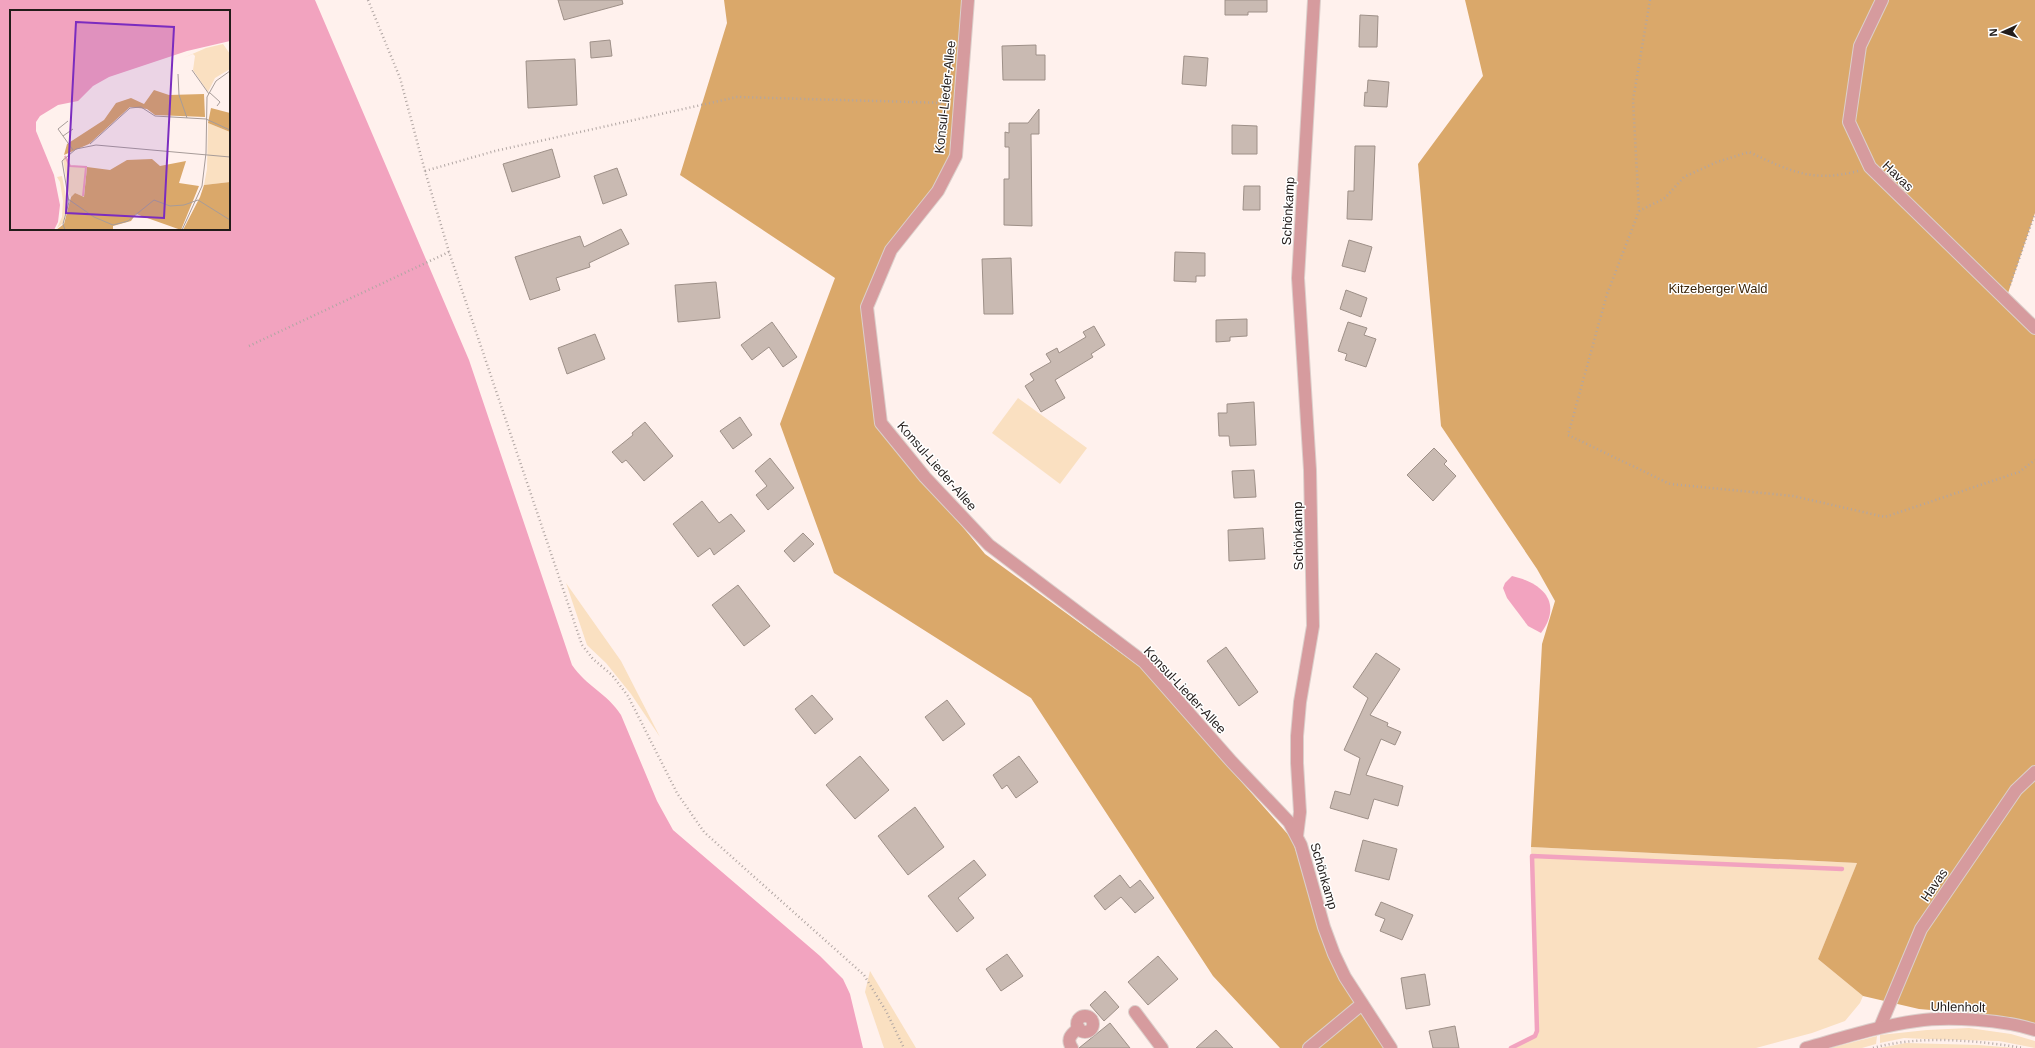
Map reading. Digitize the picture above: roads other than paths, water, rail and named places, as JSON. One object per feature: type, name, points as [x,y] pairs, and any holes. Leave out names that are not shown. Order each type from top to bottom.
[{"type":"street","name":"Konsul-Lieder-Allee","points":[[968,0],[956,156],[938,191],[891,250],[867,307],[881,423],[925,477],[989,545],[1144,662],[1232,762],[1289,822],[1297,836]]},
{"type":"street","name":"Schönkamp","points":[[1314,0],[1298,278],[1310,470],[1313,626],[1300,702],[1297,736],[1296,763],[1300,812],[1297,836],[1324,927],[1334,954],[1345,977],[1392,1048]]},
{"type":"street","name":"Havas","points":[[1882,0],[1860,46],[1849,122],[1870,167],[2035,328]]},
{"type":"street","name":"Havas","points":[[1880,1028],[1921,929],[2016,790],[2035,772]]},
{"type":"street","points":[[1309,1048],[1362,1004]]},
{"type":"street","points":[[1136,1012],[1162,1048]]},
{"type":"street","name":"Uhlenholt","points":[[1806,1048],[1880,1028],[1917,1020],[1977,1020],[2035,1030]]},
{"type":"street","points":[[1072,1048],[1068,1041],[1069,1037],[1079,1028]]},
{"type":"waterway","points":[[1511,1048],[1535,1036],[1537,1031],[1532,856],[1842,869]]},
{"type":"park label","name":"Kitzeberger Wald","points":[[1718,288]]}]
